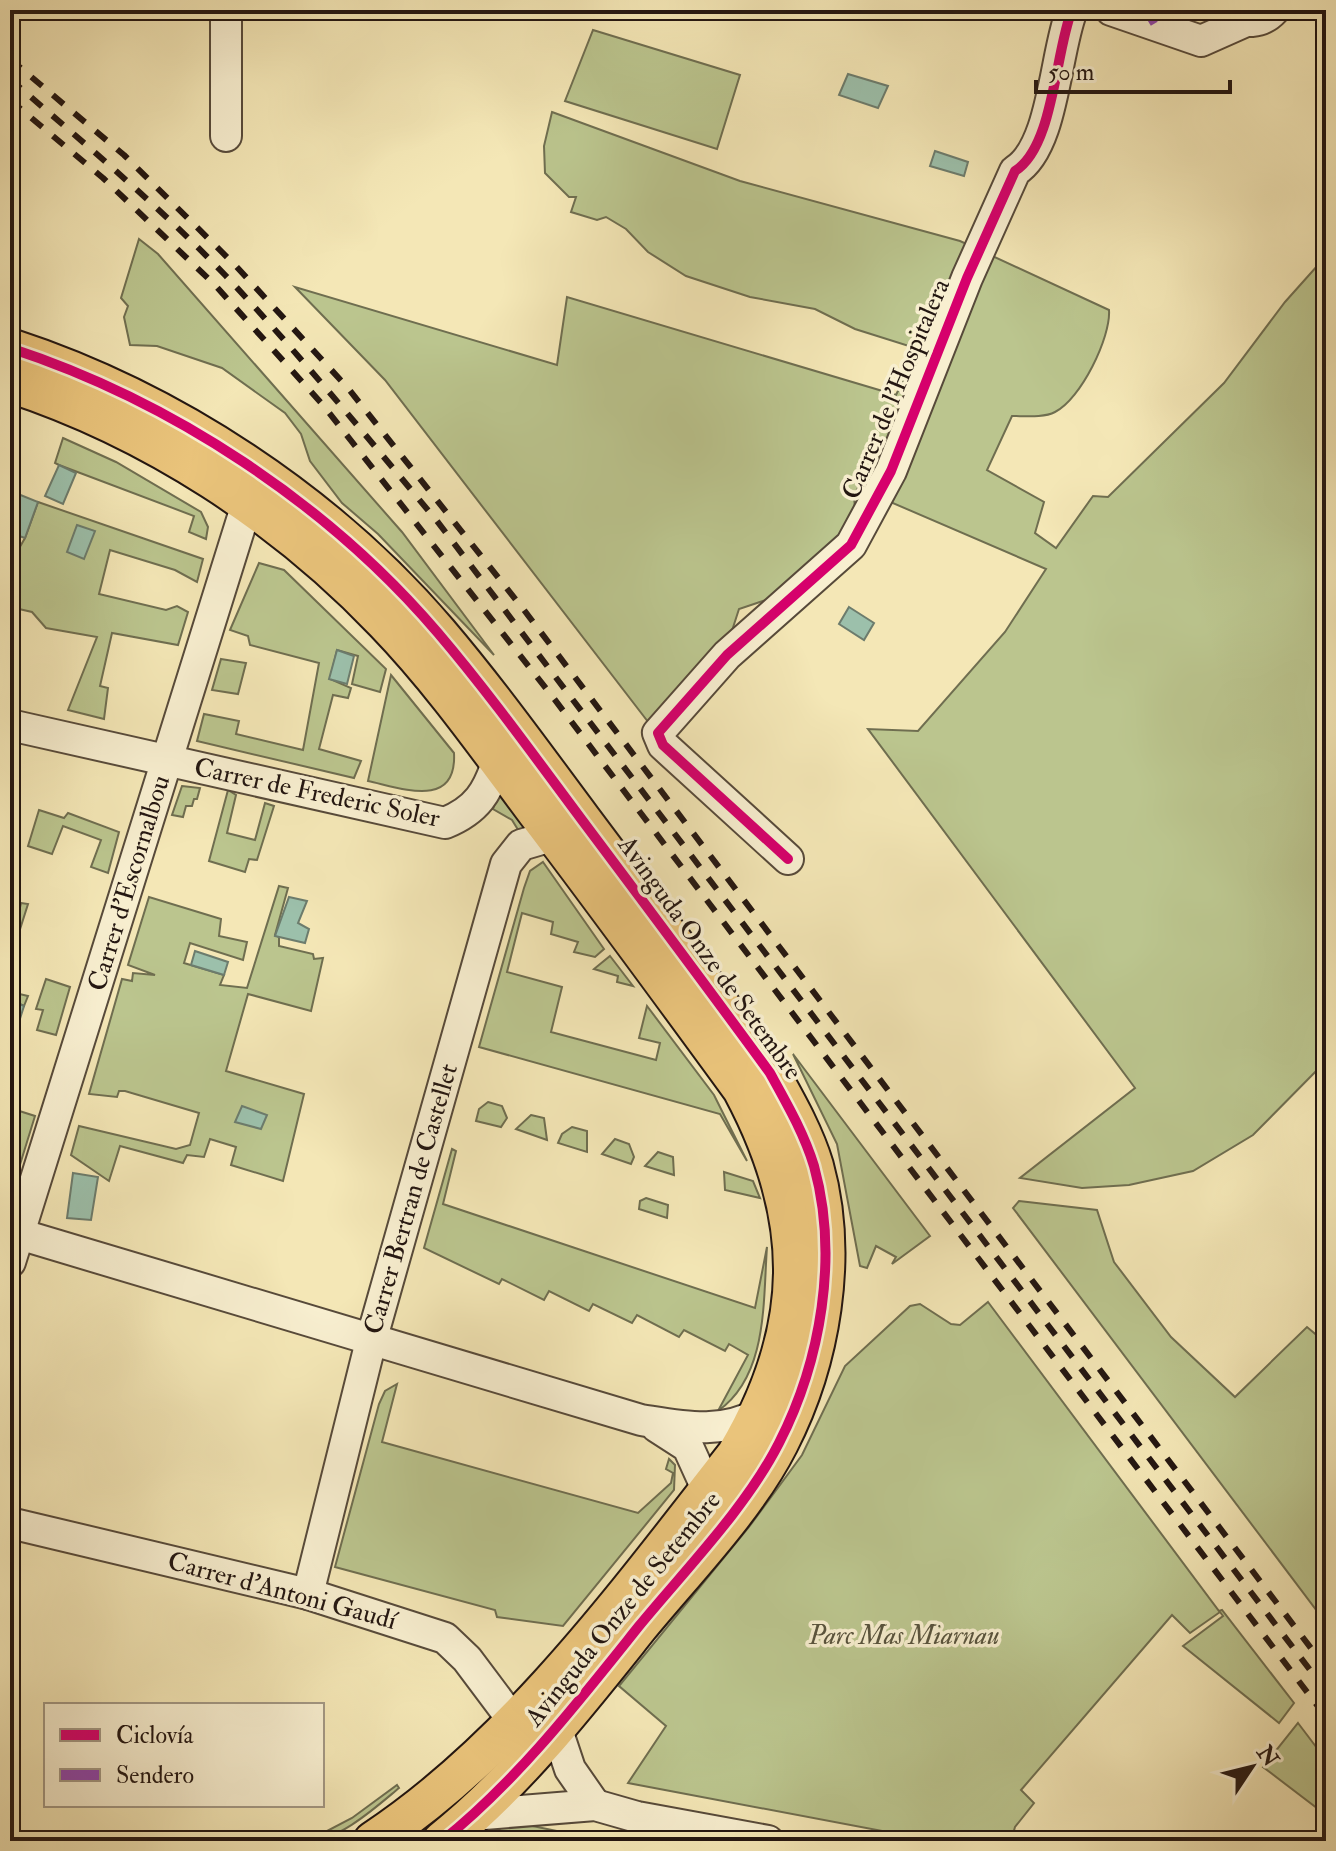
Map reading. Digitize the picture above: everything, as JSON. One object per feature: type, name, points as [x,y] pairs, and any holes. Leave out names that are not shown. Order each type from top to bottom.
[{"type":"main road","name":"Avinguda Onze de Setembre","points":[[10,348],[114,390],[208,441],[309,510],[403,595],[447,644],[552,779],[770,1073],[794,1117],[814,1166],[825,1230],[823,1294],[816,1343],[802,1391],[778,1445],[745,1494],[556,1727],[472,1815],[442,1841]]},
{"type":"main road","name":"Avinguda Onze de Setembre","points":[[10,383],[122,429],[186,464],[299,542],[384,621],[423,664],[498,760],[742,1089],[767,1134],[784,1183],[794,1239],[792,1295],[786,1336],[761,1413],[736,1455],[515,1723],[452,1784],[373,1841]]},
{"type":"street","points":[[226,10],[226,136]]},
{"type":"street","name":"Carrer de l'Hospitalera","points":[[788,859],[663,745],[658,733],[727,655],[851,545],[891,471],[967,278],[1015,171],[1027,163],[1046,119],[1064,29],[1072,10]]},
{"type":"street","points":[[1111,10],[1151,17],[1201,41],[1236,16],[1258,21],[1274,10]]},
{"type":"street","name":"Carrer d'Escornalbou","points":[[14,1248],[247,504]]},
{"type":"street","name":"Carrer de Frederic Soler","points":[[10,725],[445,823],[461,817],[486,793],[498,760]]},
{"type":"street","name":"Carrer Bertran de Castellet","points":[[308,1594],[371,1341],[506,864],[521,845],[555,835]]},
{"type":"street","points":[[14,1248],[371,1341],[641,1420],[722,1429],[761,1413]]},
{"type":"street","points":[[641,1420],[688,1447],[708,1491]]},
{"type":"street","name":"Carrer d'Antoni Gaudí","points":[[10,1523],[308,1594],[445,1638],[467,1659],[515,1723]]},
{"type":"street","points":[[556,1727],[570,1769],[595,1805]]},
{"type":"street","points":[[472,1815],[595,1805],[637,1817],[768,1841]]},
{"type":"green space","points":[[593,30],[740,75],[717,149],[565,101]]},
{"type":"green space","points":[[552,112],[740,181],[960,241],[1109,310],[1100,351],[1075,394],[1051,414],[1012,416],[987,470],[1044,502],[1035,533],[1056,548],[1093,496],[1108,497],[1224,383],[1285,302],[1326,256],[1326,1061],[1253,1135],[1193,1171],[1129,1185],[1082,1188],[1020,1178],[1135,1088],[868,729],[918,731],[1005,632],[1046,569],[858,488],[854,495],[855,510],[845,532],[778,596],[739,609],[728,643],[652,727],[385,380],[295,287],[557,365],[567,297],[896,395],[912,362],[909,346],[855,329],[815,309],[750,297],[686,276],[648,252],[626,229],[606,217],[597,220],[571,212],[576,197],[569,197],[545,173],[544,146]]},
{"type":"green space","points":[[139,239],[158,254],[402,532],[494,655],[378,534],[342,503],[310,461],[301,434],[285,413],[222,368],[157,346],[130,345],[124,317],[128,306],[121,298]]},
{"type":"green space","points":[[63,438],[116,462],[201,512],[208,527],[206,539],[189,532],[194,516],[55,463]]},
{"type":"green space","points":[[38,502],[203,559],[197,582],[175,570],[110,550],[99,594],[166,610],[177,606],[188,612],[178,645],[112,633],[100,686],[108,688],[104,719],[68,710],[97,637],[46,628],[32,612],[10,607],[10,564],[25,538]]},
{"type":"green space","points":[[259,563],[284,570],[386,669],[380,692],[352,684],[358,656],[337,650],[330,679],[351,688],[348,698],[333,695],[319,749],[361,761],[354,778],[197,741],[204,714],[239,721],[236,734],[303,750],[319,663],[250,645],[248,636],[230,630]]},
{"type":"green space","points":[[221,659],[246,663],[238,694],[212,690]]},
{"type":"green space","points":[[391,675],[454,753],[453,771],[437,789],[411,790],[368,781]]},
{"type":"green space","points":[[182,786],[200,788],[192,806],[186,806],[183,817],[172,815]]},
{"type":"green space","points":[[228,790],[236,795],[227,833],[255,840],[265,803],[274,806],[257,860],[249,859],[245,872],[209,861]]},
{"type":"green space","points":[[499,790],[529,829],[520,833],[512,820],[493,809]]},
{"type":"green space","points":[[39,810],[64,818],[68,813],[119,832],[108,873],[91,867],[101,840],[63,826],[52,854],[28,846]]},
{"type":"green space","points":[[543,862],[604,949],[595,957],[574,952],[578,942],[551,934],[553,922],[522,913],[507,972],[562,987],[551,1032],[656,1060],[660,1043],[639,1038],[647,1006],[714,1095],[747,1161],[720,1114],[479,1047],[524,888],[530,871]]},
{"type":"green space","points":[[279,886],[288,888],[275,935],[279,937],[279,946],[313,954],[314,959],[323,958],[311,1011],[248,994],[226,1071],[304,1094],[283,1181],[231,1165],[236,1147],[210,1139],[204,1157],[187,1155],[183,1163],[120,1146],[109,1181],[71,1155],[79,1126],[176,1149],[190,1145],[199,1113],[125,1091],[119,1091],[117,1097],[89,1094],[122,979],[132,981],[133,973],[155,975],[128,965],[149,897],[221,919],[219,936],[247,942],[243,960],[190,943],[184,963],[224,975],[220,985],[247,988]]},
{"type":"green space","points":[[21,903],[28,904],[15,945],[10,951]]},
{"type":"green space","points":[[610,956],[633,986],[617,982],[618,976],[594,969]]},
{"type":"green space","points":[[10,967],[14,968],[15,993],[28,996],[24,1006],[11,1000]]},
{"type":"green space","points":[[46,979],[70,987],[56,1035],[37,1030],[43,1010],[36,1009]]},
{"type":"green space","points":[[793,1054],[930,1236],[892,1264],[896,1257],[876,1246],[867,1268],[860,1266],[837,1144]]},
{"type":"green space","points":[[488,1102],[502,1106],[507,1118],[501,1127],[476,1121],[479,1109]]},
{"type":"green space","points":[[10,1108],[35,1116],[10,1197]]},
{"type":"green space","points":[[531,1115],[544,1118],[547,1140],[516,1129]]},
{"type":"green space","points":[[572,1127],[587,1131],[587,1152],[558,1143],[562,1134]]},
{"type":"green space","points":[[615,1139],[629,1144],[634,1157],[631,1164],[602,1154]]},
{"type":"green space","points":[[452,1149],[456,1151],[443,1204],[755,1308],[767,1247],[760,1336],[746,1378],[734,1396],[718,1411],[748,1355],[729,1344],[725,1351],[684,1330],[679,1337],[637,1315],[632,1323],[593,1304],[589,1311],[549,1291],[544,1300],[502,1279],[499,1284],[424,1248]]},
{"type":"green space","points":[[658,1152],[673,1157],[674,1175],[645,1166]]},
{"type":"green space","points":[[724,1172],[753,1181],[760,1198],[725,1190]]},
{"type":"green space","points":[[646,1198],[668,1205],[667,1218],[639,1209],[640,1201]]},
{"type":"green space","points":[[1019,1201],[1097,1210],[1114,1262],[1171,1337],[1235,1397],[1307,1327],[1326,1343],[1326,1623],[1013,1208]]},
{"type":"green space","name":"Parc Mas Miarnau","points":[[988,1302],[1219,1611],[1222,1610],[1294,1703],[1279,1723],[1183,1646],[1223,1616],[1220,1612],[1190,1633],[1172,1615],[1021,1790],[1034,1803],[1015,1827],[1011,1841],[935,1841],[628,1783],[666,1726],[619,1686],[749,1527],[802,1455],[845,1366],[910,1306],[920,1304],[951,1324],[960,1325]]},
{"type":"green space","points":[[397,1384],[382,1442],[638,1513],[671,1483],[673,1473],[666,1469],[669,1459],[675,1465],[674,1490],[563,1626],[497,1617],[495,1610],[335,1567],[379,1404],[385,1391]]},
{"type":"green space","points":[[1298,1723],[1326,1760],[1326,1815],[1263,1767]]},
{"type":"green space","points":[[397,1785],[399,1788],[356,1822],[320,1840],[308,1841],[352,1818]]},
{"type":"green space","points":[[466,1786],[474,1795],[420,1841],[393,1841]]},
{"type":"green space","points":[[513,1822],[596,1841],[492,1841],[501,1827]]},
{"type":"shaded area","points":[[848,74],[888,86],[878,108],[839,95]]},
{"type":"shaded area","points":[[935,151],[968,162],[964,176],[930,166]]},
{"type":"shaded area","points":[[59,465],[76,473],[63,504],[45,496]]},
{"type":"shaded area","points":[[18,494],[38,502],[25,538],[10,533]]},
{"type":"shaded area","points":[[77,525],[95,531],[84,559],[67,552]]},
{"type":"shaded area","points":[[849,607],[874,623],[864,640],[839,624]]},
{"type":"shaded area","points":[[337,650],[354,656],[347,684],[329,679]]},
{"type":"shaded area","points":[[289,897],[307,901],[298,923],[309,929],[305,943],[275,936]]},
{"type":"shaded area","points":[[195,951],[228,962],[224,975],[191,965]]},
{"type":"shaded area","points":[[10,993],[11,1000],[24,1006],[18,1025],[10,1022]]},
{"type":"shaded area","points":[[242,1106],[267,1115],[261,1129],[235,1122]]},
{"type":"shaded area","points":[[73,1173],[98,1177],[91,1220],[67,1218]]},
{"type":"railway","points":[[10,59],[124,155],[234,264],[347,387],[524,610],[1326,1668]]},
{"type":"railway","points":[[10,79],[201,250],[307,366],[437,521],[1326,1691]]},
{"type":"railway","points":[[10,100],[103,178],[214,284],[323,405],[552,696],[1326,1717]]},
{"type":"marked path","points":[[1146,10],[1155,25]]},
{"type":"cycle path","points":[[788,859],[663,745],[658,733],[727,655],[851,545],[891,471],[967,278],[1015,171],[1028,159],[1038,142],[1046,121],[1072,10]]},
{"type":"cycle path","points":[[10,348],[70,370],[188,427],[297,500],[395,586],[494,702],[770,1073],[800,1130],[814,1166],[825,1236],[822,1308],[806,1378],[779,1443],[732,1515],[570,1711],[496,1793],[442,1841]]}]
